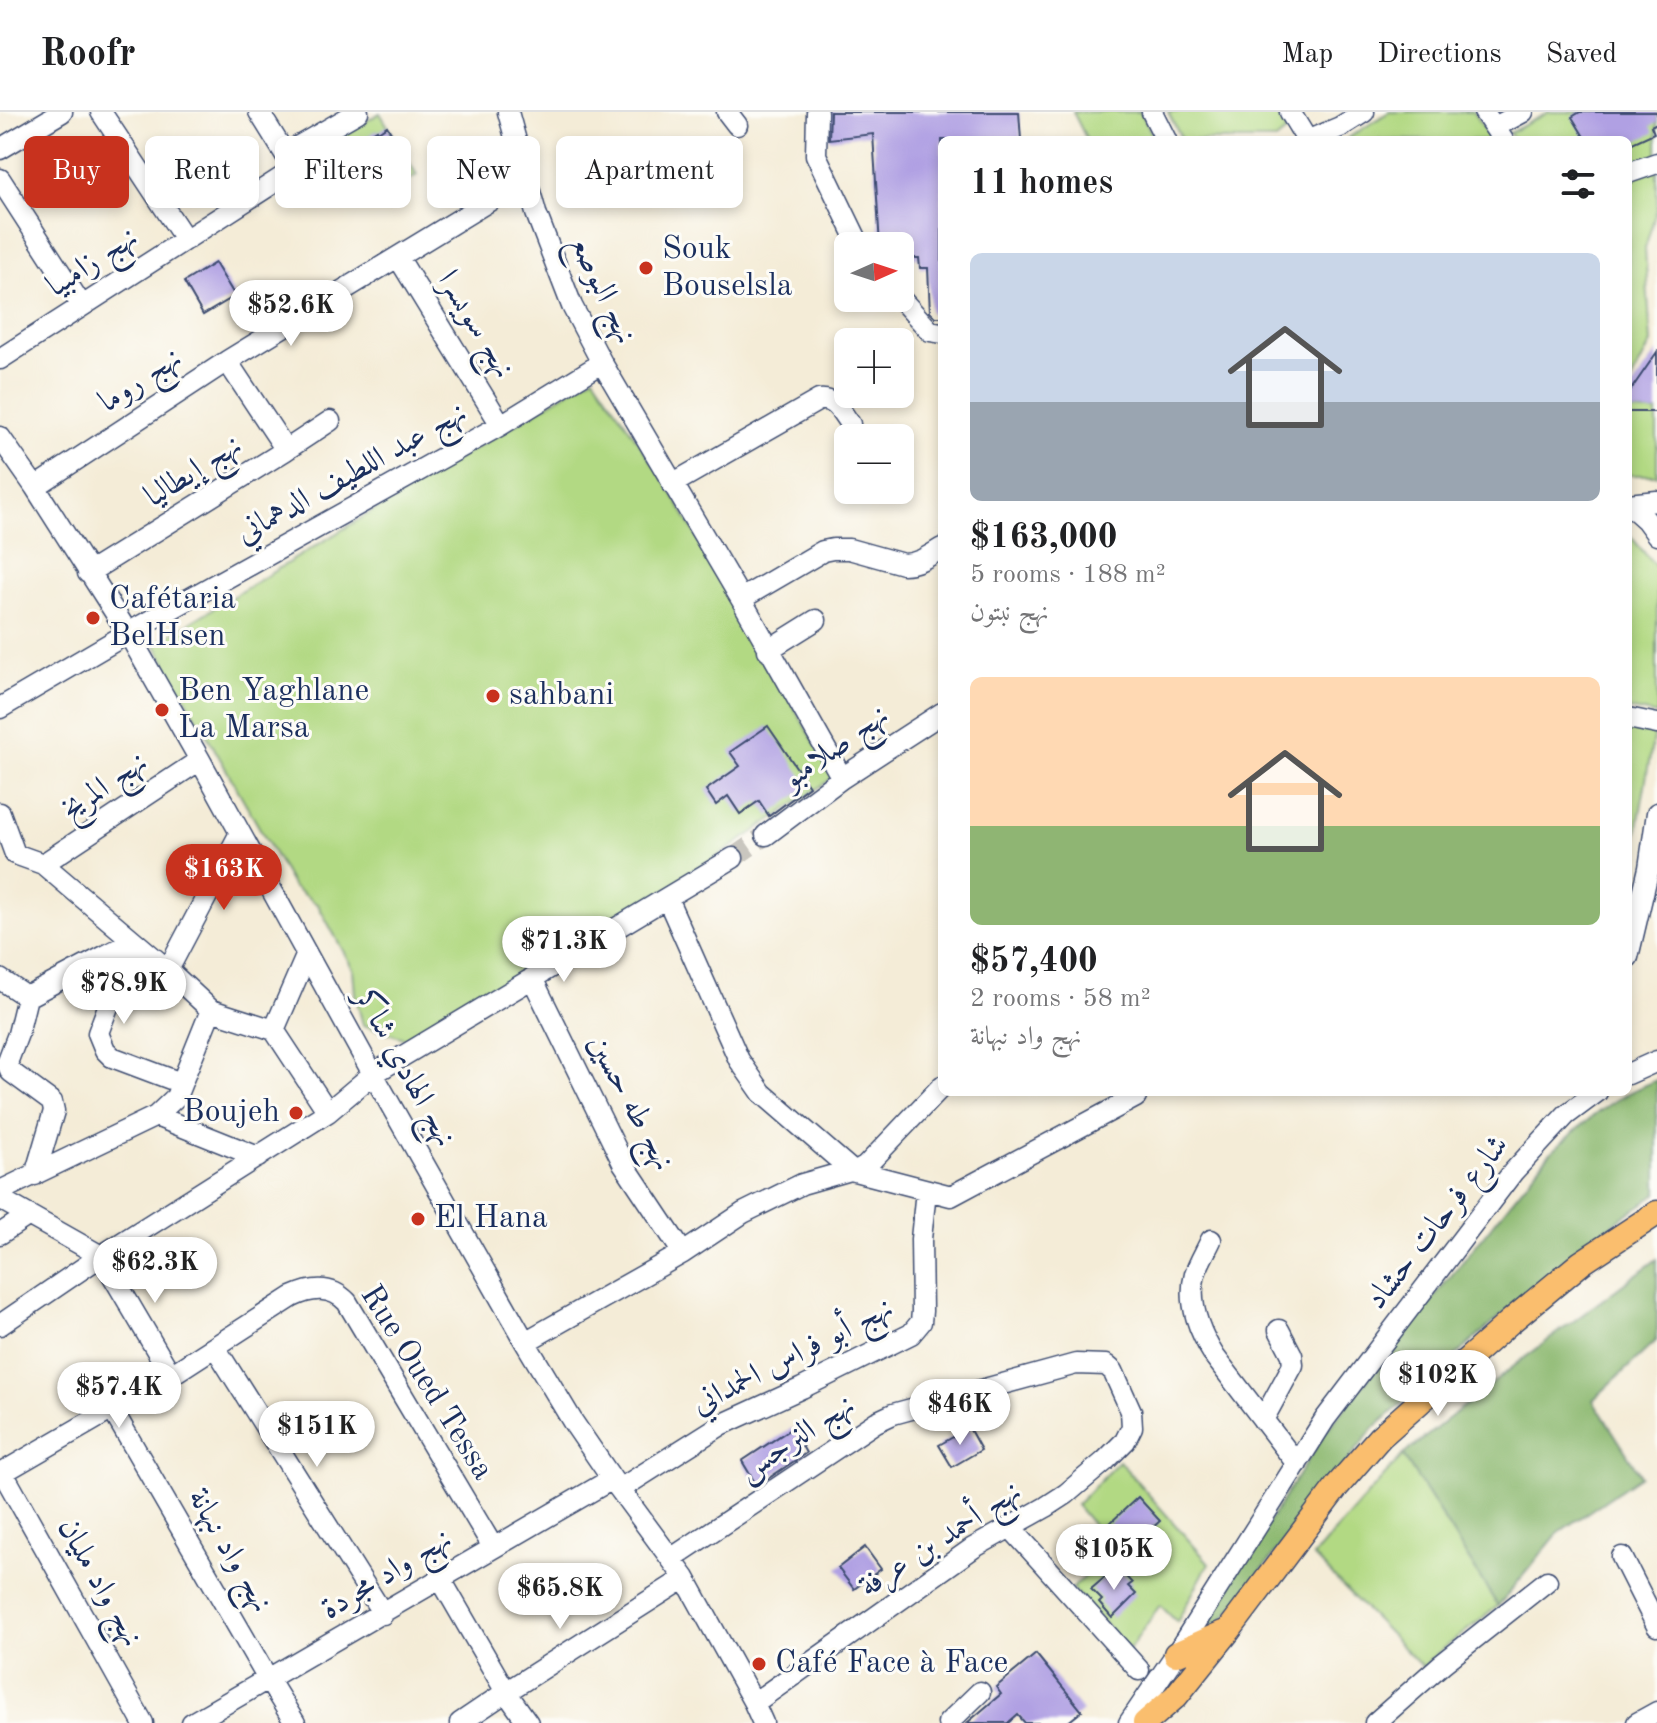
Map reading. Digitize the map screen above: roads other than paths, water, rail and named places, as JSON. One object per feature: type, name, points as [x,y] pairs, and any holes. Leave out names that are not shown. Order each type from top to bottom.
[{"type":"main road","points":[[1145,1723],[1176,1696],[1338,1485],[1380,1437],[1581,1263],[1657,1213]]},
{"type":"main road","points":[[1176,1654],[1229,1630]]},
{"type":"street","points":[[0,149],[32,120],[62,112]]},
{"type":"street","points":[[101,112],[185,239]]},
{"type":"street","points":[[259,112],[275,138]]},
{"type":"street","points":[[316,136],[358,112]]},
{"type":"street","name":"نهج البوصع","points":[[508,112],[515,136]]},
{"type":"street","points":[[817,112],[816,155],[853,232]]},
{"type":"street","points":[[1152,112],[1164,136]]},
{"type":"street","points":[[1290,112],[1305,136]]},
{"type":"street","points":[[1318,136],[1364,112]]},
{"type":"street","points":[[1494,126],[1523,112]]},
{"type":"street","points":[[1632,172],[1657,163]]},
{"type":"street","points":[[0,179],[82,306]]},
{"type":"street","name":"نهج زامبيا","points":[[0,359],[275,182]]},
{"type":"street","name":"نهج روما","points":[[35,487],[227,361],[478,208]]},
{"type":"street","name":"نهج البوصع","points":[[535,208],[572,306],[602,363],[842,778]]},
{"type":"street","name":"نهج سويسرا","points":[[398,257],[501,425]]},
{"type":"street","points":[[911,312],[930,331],[938,332]]},
{"type":"street","points":[[227,361],[286,450]]},
{"type":"street","name":"نهج عبد اللطيف الدهماني","points":[[0,708],[501,425],[602,363]]},
{"type":"street","points":[[672,484],[819,400],[835,403],[850,424]]},
{"type":"street","name":"نهج إيطاليا","points":[[88,573],[330,421]]},
{"type":"street","name":"نهج الهادي شاكر","points":[[0,437],[128,633],[525,1342],[573,1422],[685,1578],[763,1723]]},
{"type":"street","points":[[1632,504],[1657,501]]},
{"type":"street","points":[[1632,508],[1657,535]]},
{"type":"street","points":[[741,599],[823,551],[849,549],[909,564],[938,550]]},
{"type":"street","points":[[768,650],[816,620]]},
{"type":"street","name":"نهج صلامبو","points":[[766,835],[842,778],[938,716]]},
{"type":"street","points":[[1632,719],[1657,724]]},
{"type":"street","name":"نهج المريخ","points":[[43,864],[200,760]]},
{"type":"street","points":[[0,813],[7,860],[43,864],[211,1010],[274,1030],[328,1112]]},
{"type":"street","points":[[1632,942],[1653,866],[1657,813]]},
{"type":"street","points":[[168,970],[240,833]]},
{"type":"street","points":[[0,1325],[101,1256],[328,1112],[373,1074],[733,858]]},
{"type":"street","points":[[1632,874],[1653,866]]},
{"type":"street","points":[[667,898],[739,1060],[753,1082],[778,1108],[851,1170],[946,1195],[956,1194],[1136,1097]]},
{"type":"street","points":[[35,1175],[54,1111],[52,1102],[11,1072],[7,1063],[27,997],[133,941]]},
{"type":"street","points":[[133,941],[98,1033],[105,1050],[112,1057],[181,1083]]},
{"type":"street","points":[[274,1030],[307,954]]},
{"type":"street","name":"نهج طه حسين","points":[[532,978],[623,1163],[683,1253]]},
{"type":"street","points":[[0,979],[27,997]]},
{"type":"street","points":[[0,1191],[156,1116],[176,1097],[211,1010]]},
{"type":"street","points":[[1632,1072],[1657,1061]]},
{"type":"street","points":[[525,1342],[683,1253],[743,1213],[802,1184],[851,1170],[858,1171],[938,1090]]},
{"type":"street","name":"شارع فرحات حشاد","points":[[1129,1723],[1325,1419],[1513,1172],[1566,1115],[1592,1096]]},
{"type":"street","points":[[156,1116],[258,1157]]},
{"type":"street","name":"نهج أبو فراس الحمداني","points":[[616,1484],[721,1425],[911,1334],[921,1322],[921,1239],[926,1190]]},
{"type":"street","points":[[0,1199],[101,1256],[171,1375]]},
{"type":"street","points":[[0,1234],[29,1215]]},
{"type":"street","points":[[1211,1240],[1195,1275],[1193,1296],[1195,1317],[1203,1338],[1297,1464]]},
{"type":"street","name":"Rue Oued Tessa","points":[[1,1473],[171,1375],[299,1294],[315,1289],[328,1290],[347,1302],[493,1547]]},
{"type":"street","points":[[1263,1420],[1293,1365],[1292,1355],[1279,1330]]},
{"type":"street","points":[[215,1347],[383,1614]]},
{"type":"street","name":"نهج النرجس","points":[[672,1558],[876,1422],[906,1409],[1076,1364],[1106,1365]]},
{"type":"street","name":"نهج أحمد بن عرفة","points":[[754,1703],[973,1548],[1066,1494],[1125,1441],[1132,1427],[1131,1411],[1113,1371],[1106,1365]]},
{"type":"street","name":"نهج واد نبهانة","points":[[112,1409],[295,1723]]},
{"type":"street","name":"نهج واد مليان","points":[[1,1473],[143,1723]]},
{"type":"street","name":"نهج واد مجردة","points":[[192,1723],[493,1547],[616,1484]]},
{"type":"street","points":[[1011,1528],[1139,1670]]},
{"type":"street","points":[[1622,1557],[1657,1626]]},
{"type":"street","points":[[440,1578],[506,1692],[528,1723]]},
{"type":"street","points":[[460,1723],[685,1578]]},
{"type":"street","points":[[1375,1723],[1442,1664],[1547,1581]]},
{"type":"street","points":[[948,1723],[980,1692]]},
{"type":"tunnel","points":[[733,858],[766,835]]},
{"type":"place","name":"Souk Bouselsla","points":[[646,268]]},
{"type":"place","name":"Cafétaria BelHsen","points":[[93,618]]},
{"type":"place","name":"sahbani","points":[[493,696]]},
{"type":"place","name":"Ben Yaghlane La Marsa","points":[[162,710]]},
{"type":"place","name":"Boujeh","points":[[296,1113]]},
{"type":"place","name":"El Hana","points":[[418,1219]]},
{"type":"place","name":"Café Face à Face","points":[[759,1664]]}]
